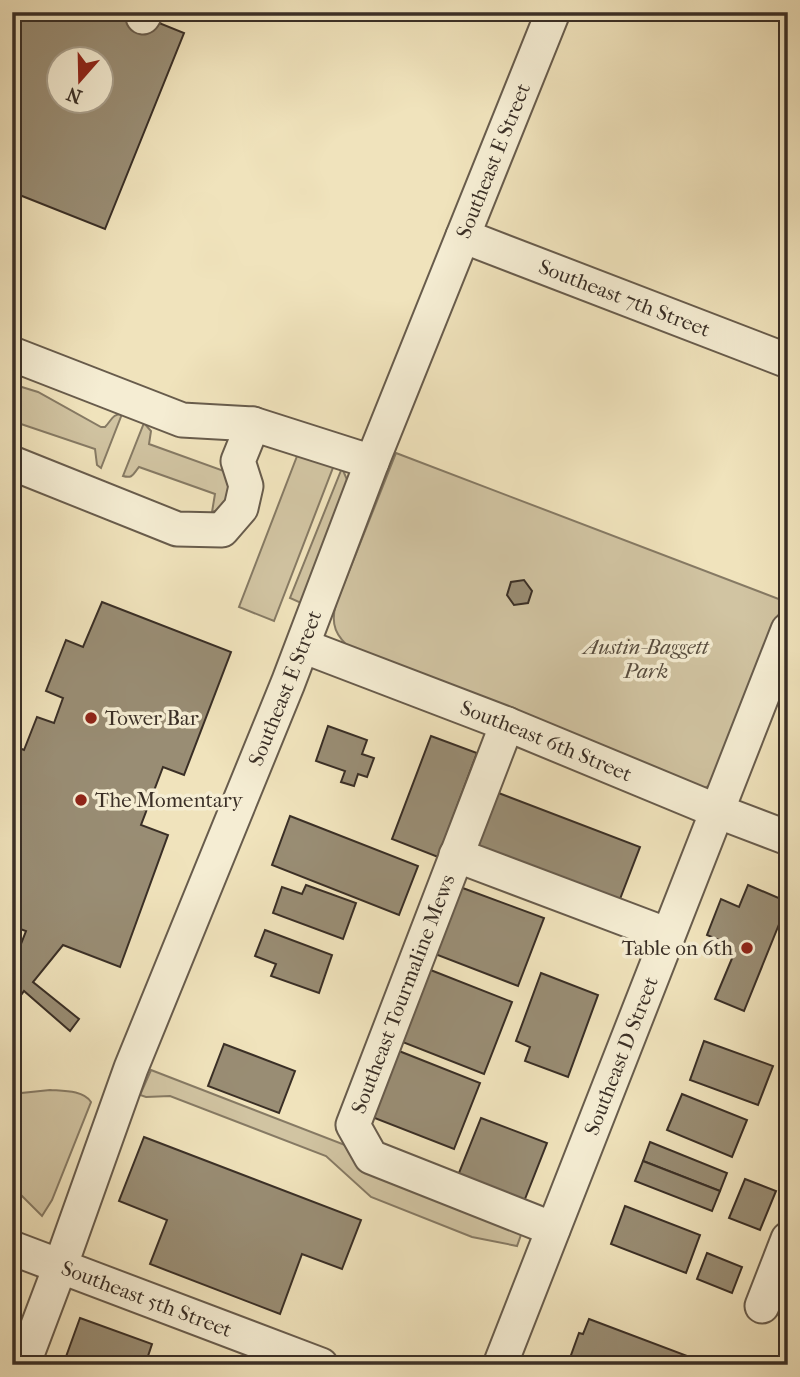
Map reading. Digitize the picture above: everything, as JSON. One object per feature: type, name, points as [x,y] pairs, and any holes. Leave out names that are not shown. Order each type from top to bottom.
[{"type":"street","name":"Southeast E Street","points":[[23,1365],[131,1068],[303,646],[372,462],[553,12]]},
{"type":"street","name":"Southeast 7th Street","points":[[463,236],[788,361]]},
{"type":"street","points":[[12,354],[182,421],[253,424],[372,462]]},
{"type":"street","points":[[12,463],[177,529],[222,530],[242,508],[246,486],[239,460],[253,424]]},
{"type":"street","name":"Southeast D Street","points":[[500,1365],[788,630]]},
{"type":"street","name":"Southeast 6th Street","points":[[303,646],[507,724],[788,838]]},
{"type":"street","name":"Southeast Tourmaline Mews","points":[[507,724],[353,1125],[370,1157],[553,1229]]},
{"type":"street","points":[[456,855],[668,935]]},
{"type":"street","points":[[762,1306],[788,1239]]},
{"type":"street","name":"Southeast 5th Street","points":[[12,1248],[321,1365]]},
{"type":"green space","points":[[12,384],[38,392],[101,427],[105,427],[114,416],[122,414],[101,468],[97,465],[95,449],[12,421]]},
{"type":"green space","points":[[144,423],[151,431],[149,444],[224,471],[229,483],[229,495],[224,506],[212,512],[215,494],[139,467],[131,476],[123,476]]},
{"type":"green space","points":[[299,451],[334,465],[274,621],[239,607]]},
{"type":"green space","name":"Austin-Baggett Park","points":[[396,453],[784,601],[713,783],[703,789],[352,650],[346,645],[336,630],[334,611]]},
{"type":"green space","points":[[342,468],[348,482],[301,603],[290,598]]},
{"type":"green space","points":[[151,1070],[345,1145],[349,1154],[369,1174],[522,1232],[517,1246],[472,1237],[371,1197],[326,1156],[170,1096],[140,1095]]},
{"type":"green space","points":[[50,1090],[78,1093],[91,1102],[52,1200],[42,1216],[12,1186],[12,1094]]},
{"type":"building","points":[[12,12],[132,12],[184,33],[105,229],[12,192]]},
{"type":"building","points":[[524,580],[532,591],[528,603],[514,605],[507,595],[511,582]]},
{"type":"building","name":"The Momentary","points":[[102,602],[231,652],[184,775],[163,767],[141,825],[168,835],[120,967],[63,945],[33,982],[79,1019],[70,1031],[24,991],[16,1002],[12,1001],[12,967],[26,931],[12,926],[12,745],[24,750],[37,717],[54,723],[63,698],[46,691],[66,640],[83,647]]},
{"type":"building","points":[[328,726],[367,740],[362,754],[374,758],[367,777],[358,774],[354,786],[341,782],[345,771],[316,761]]},
{"type":"building","points":[[431,736],[477,753],[438,857],[392,839]]},
{"type":"building","points":[[496,792],[640,847],[615,912],[472,856]]},
{"type":"building","points":[[290,816],[418,866],[399,915],[272,865]]},
{"type":"building","points":[[306,885],[356,903],[343,939],[273,913],[282,887],[302,894]]},
{"type":"building","name":"Table on 6th","points":[[748,885],[788,902],[744,1011],[715,999],[733,956],[723,952],[726,943],[707,935],[721,899],[739,907]]},
{"type":"building","points":[[460,887],[544,918],[518,986],[435,954]]},
{"type":"building","points":[[265,930],[332,955],[319,993],[271,976],[276,964],[255,956]]},
{"type":"building","points":[[428,969],[512,1002],[484,1074],[400,1041]]},
{"type":"building","points":[[541,973],[598,995],[568,1077],[525,1061],[530,1047],[516,1041]]},
{"type":"building","points":[[704,1041],[773,1066],[758,1105],[690,1080]]},
{"type":"building","points":[[224,1044],[295,1071],[279,1113],[208,1086]]},
{"type":"building","points":[[399,1051],[480,1083],[454,1149],[372,1117]]},
{"type":"building","points":[[682,1094],[747,1120],[732,1157],[667,1130]]},
{"type":"building","points":[[481,1118],[547,1143],[523,1204],[457,1178]]},
{"type":"building","points":[[144,1137],[361,1220],[342,1269],[302,1254],[280,1314],[150,1264],[167,1220],[119,1201]]},
{"type":"building","points":[[650,1142],[727,1173],[720,1191],[643,1161]]},
{"type":"building","points":[[643,1161],[720,1191],[712,1211],[635,1181]]},
{"type":"building","points":[[745,1179],[776,1191],[760,1230],[729,1218]]},
{"type":"building","points":[[625,1206],[700,1235],[686,1273],[611,1244]]},
{"type":"building","points":[[707,1253],[742,1267],[732,1293],[697,1279]]},
{"type":"building","points":[[80,1318],[152,1344],[145,1365],[63,1365]]},
{"type":"building","points":[[589,1319],[690,1357],[687,1365],[586,1365],[570,1358],[579,1333],[583,1334]]},
{"type":"place","name":"Tower Bar","points":[[91,718]]},
{"type":"place","name":"The Momentary","points":[[81,800]]},
{"type":"place","name":"Table on 6th","points":[[747,948]]}]
